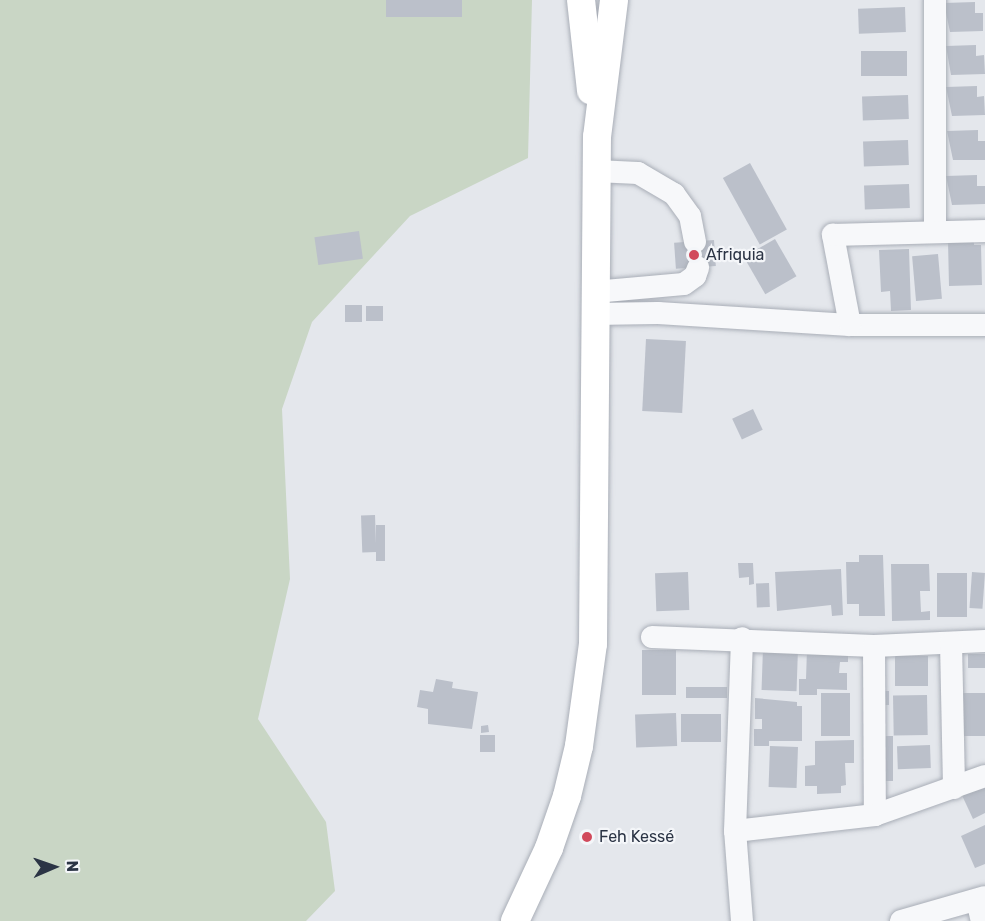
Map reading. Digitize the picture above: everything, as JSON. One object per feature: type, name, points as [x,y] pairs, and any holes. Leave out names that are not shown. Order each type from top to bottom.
[{"type":"main road","points":[[581,0],[597,137]]},
{"type":"main road","points":[[517,921],[549,848],[567,796],[588,690],[594,565],[594,303],[597,137],[614,0]]},
{"type":"street","points":[[935,0],[935,232]]},
{"type":"street","points":[[596,171],[638,173],[674,194],[690,216],[695,242]]},
{"type":"street","points":[[850,325],[833,235],[985,231]]},
{"type":"street","points":[[594,303],[684,284],[695,276],[698,268]]},
{"type":"street","points":[[594,303],[658,313],[850,325],[985,325]]},
{"type":"street","points":[[652,637],[742,638],[874,646],[985,641]]},
{"type":"street","points":[[742,638],[735,831],[742,921]]},
{"type":"street","points":[[951,643],[954,788]]},
{"type":"street","points":[[874,646],[875,815]]},
{"type":"street","points":[[735,831],[875,815],[985,776]]},
{"type":"street","points":[[901,921],[981,906]]},
{"type":"green space","points":[[0,0],[532,0],[528,158],[410,216],[312,322],[282,409],[290,579],[258,719],[326,822],[335,891],[306,921],[0,921]]},
{"type":"building","points":[[386,0],[462,0],[462,17],[386,17]]},
{"type":"building","points":[[975,2],[975,13],[983,13],[983,31],[950,32],[944,3]]},
{"type":"building","points":[[905,7],[906,32],[859,34],[858,9]]},
{"type":"building","points":[[976,45],[976,56],[984,55],[985,74],[951,75],[946,46]]},
{"type":"building","points":[[861,51],[907,51],[907,76],[861,76]]},
{"type":"building","points":[[977,86],[977,97],[984,96],[985,115],[952,116],[946,87]]},
{"type":"building","points":[[908,95],[909,119],[863,121],[862,97]]},
{"type":"building","points":[[978,130],[978,141],[985,141],[985,160],[953,160],[947,131]]},
{"type":"building","points":[[908,140],[909,165],[864,167],[863,142]]},
{"type":"building","points":[[750,163],[787,229],[760,245],[723,178]]},
{"type":"building","points":[[977,175],[977,186],[985,186],[985,204],[952,205],[946,176]]},
{"type":"building","points":[[909,184],[910,208],[865,210],[864,186]]},
{"type":"building","points":[[359,231],[363,259],[318,265],[314,237]]},
{"type":"building","points":[[775,239],[796,276],[765,294],[744,257]]},
{"type":"building","points":[[714,240],[716,266],[676,269],[674,243]]},
{"type":"building","points":[[974,240],[974,245],[981,245],[982,285],[949,286],[948,241]]},
{"type":"building","points":[[909,249],[911,310],[891,311],[890,291],[881,292],[879,250]]},
{"type":"building","points":[[938,254],[942,299],[916,301],[912,256]]},
{"type":"building","points":[[345,305],[362,305],[362,322],[345,322]]},
{"type":"building","points":[[366,306],[383,306],[383,321],[366,321]]},
{"type":"building","points":[[646,339],[686,341],[682,413],[642,411]]},
{"type":"building","points":[[753,409],[763,430],[742,440],[732,419]]},
{"type":"building","points":[[361,515],[375,515],[376,552],[362,552]]},
{"type":"building","points":[[376,525],[385,525],[385,561],[376,561]]},
{"type":"building","points":[[859,555],[883,555],[885,616],[859,616],[859,604],[847,604],[846,562],[859,562]]},
{"type":"building","points":[[738,563],[753,563],[754,584],[749,585],[749,577],[739,578]]},
{"type":"building","points":[[891,564],[929,564],[930,591],[920,591],[921,612],[930,611],[930,620],[892,621]]},
{"type":"building","points":[[841,569],[843,615],[832,616],[831,605],[777,611],[775,572]]},
{"type":"building","points":[[688,572],[689,610],[656,611],[655,573]]},
{"type":"building","points":[[972,572],[985,573],[982,609],[969,608]]},
{"type":"building","points":[[937,573],[967,573],[967,617],[937,617]]},
{"type":"building","points":[[756,583],[769,583],[770,607],[757,607]]},
{"type":"building","points":[[848,647],[848,662],[840,662],[839,673],[847,673],[847,690],[817,689],[817,695],[799,695],[799,679],[806,679],[807,649]]},
{"type":"building","points":[[763,648],[798,649],[797,691],[762,690]]},
{"type":"building","points":[[642,650],[676,650],[676,695],[642,695]]},
{"type":"building","points":[[968,654],[985,654],[985,668],[968,668]]},
{"type":"building","points":[[895,656],[928,656],[928,686],[895,686]]},
{"type":"building","points":[[436,679],[453,682],[452,688],[478,692],[472,729],[428,724],[428,709],[417,707],[420,690],[433,692]]},
{"type":"building","points":[[686,687],[727,687],[727,698],[686,698]]},
{"type":"building","points":[[876,691],[889,691],[889,705],[876,705]]},
{"type":"building","points":[[821,693],[850,693],[850,736],[821,736]]},
{"type":"building","points":[[959,693],[985,693],[985,736],[959,736]]},
{"type":"building","points":[[927,695],[928,735],[894,736],[893,696]]},
{"type":"building","points":[[755,698],[797,702],[797,706],[802,706],[802,741],[769,741],[769,746],[754,746],[754,729],[762,729],[762,719],[755,719]]},
{"type":"building","points":[[676,713],[677,746],[636,747],[635,714]]},
{"type":"building","points":[[681,714],[721,714],[721,742],[681,742]]},
{"type":"building","points":[[488,725],[489,732],[481,733],[481,726]]},
{"type":"building","points":[[480,735],[495,735],[495,752],[480,752]]},
{"type":"building","points":[[875,736],[893,736],[893,781],[875,781]]},
{"type":"building","points":[[854,740],[854,763],[845,763],[846,785],[841,786],[841,793],[817,794],[817,786],[805,786],[805,766],[815,765],[815,741]]},
{"type":"building","points":[[930,745],[931,768],[898,769],[897,746]]},
{"type":"building","points":[[770,746],[798,747],[797,788],[769,787]]},
{"type":"building","points":[[985,780],[985,813],[973,819],[960,791]]},
{"type":"building","points":[[985,825],[985,864],[975,868],[961,836]]},
{"type":"place","name":"Afriquia","points":[[694,255]]},
{"type":"place","name":"Feh Kessé","points":[[587,837]]}]
